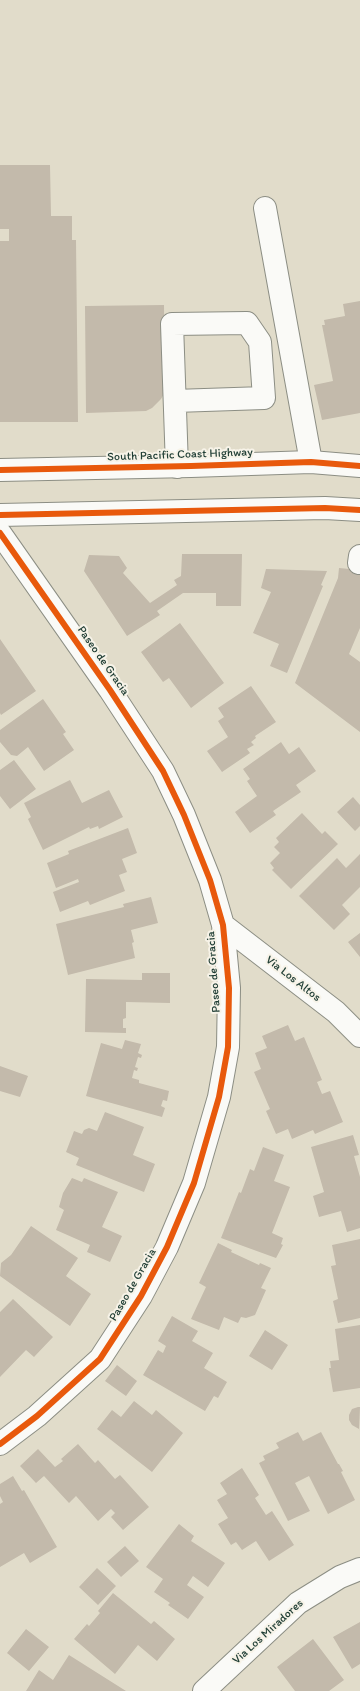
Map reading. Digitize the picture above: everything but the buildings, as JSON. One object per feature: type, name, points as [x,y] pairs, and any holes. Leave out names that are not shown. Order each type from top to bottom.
[{"type":"main road","points":[[265,208],[311,462]]},
{"type":"main road","points":[[175,401],[264,398],[260,342],[247,324],[172,324],[177,467]]},
{"type":"main road","name":"South Pacific Coast Highway","points":[[0,470],[177,467],[311,462],[360,466]]},
{"type":"main road","points":[[0,515],[325,508],[360,510]]},
{"type":"main road","name":"Paseo de Gracia","points":[[0,532],[110,690],[163,771],[184,815],[210,880],[223,925],[229,988],[228,1047],[219,1097],[209,1136],[194,1183],[167,1247],[141,1296],[100,1360],[37,1416],[0,1444]]},
{"type":"main road","points":[[360,556],[360,563]]},
{"type":"main road","name":"Via Los Altos","points":[[223,925],[336,1012],[360,1036]]},
{"type":"main road","name":"Via Los Miradores","points":[[204,1691],[298,1603],[340,1578],[360,1569]]},
{"type":"cycle path","points":[[0,470],[311,462],[360,466]]},
{"type":"cycle path","points":[[0,515],[325,508],[360,510]]},
{"type":"cycle path","points":[[0,533],[110,690],[163,771],[184,815],[210,880],[223,925],[229,988],[228,1047],[219,1097],[194,1183],[167,1247],[141,1296],[100,1359],[37,1416],[0,1444]]}]
